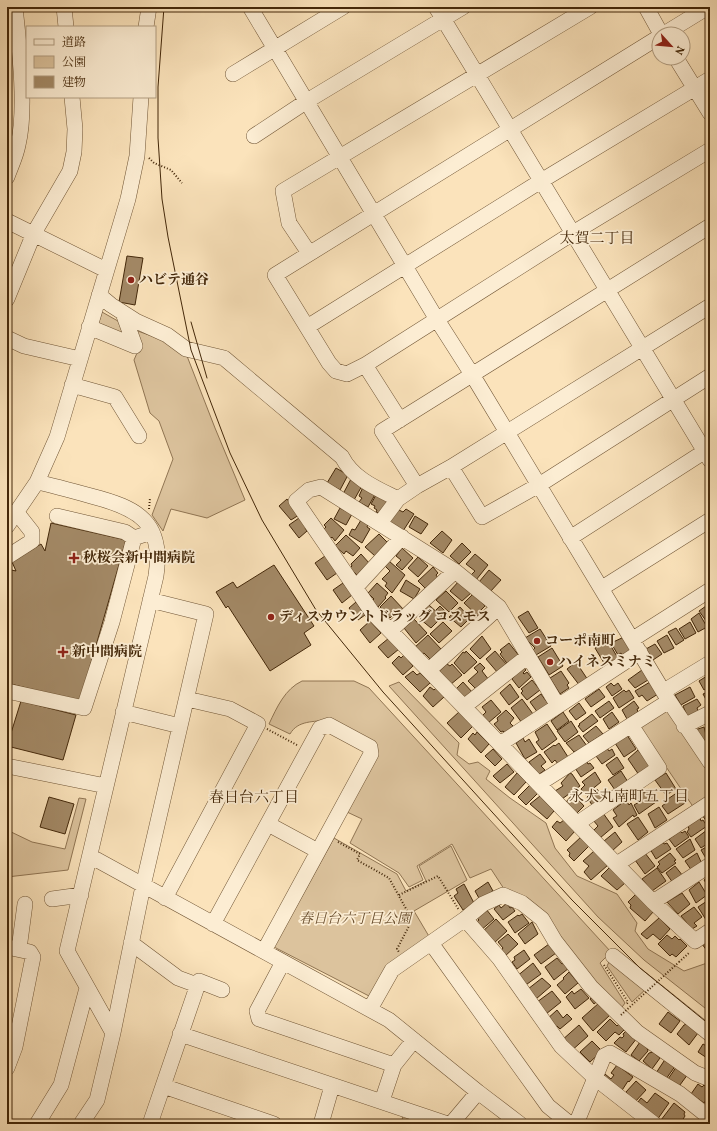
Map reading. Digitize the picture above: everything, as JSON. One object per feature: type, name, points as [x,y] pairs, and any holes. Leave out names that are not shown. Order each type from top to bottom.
[{"type":"street","points":[[7,177],[19,138],[22,110],[15,7]]},
{"type":"street","points":[[64,7],[66,26]]},
{"type":"street","points":[[146,26],[149,7]]},
{"type":"street","points":[[250,7],[276,48],[436,318],[602,588],[684,726],[710,762]]},
{"type":"street","points":[[233,74],[344,7]]},
{"type":"street","points":[[254,136],[440,13],[463,7]]},
{"type":"street","points":[[309,253],[289,223],[283,191],[590,7]]},
{"type":"street","points":[[646,7],[658,26]]},
{"type":"street","points":[[676,26],[708,7]]},
{"type":"street","points":[[440,13],[608,290],[642,349],[708,453],[570,538]]},
{"type":"street","points":[[651,42],[275,275],[329,363],[336,371],[347,374],[365,365],[436,318],[710,150]]},
{"type":"street","points":[[681,66],[710,113]]},
{"type":"street","points":[[307,327],[406,267],[541,181],[710,79]]},
{"type":"street","points":[[7,299],[34,233],[70,170],[74,152],[75,129],[72,98]]},
{"type":"street","points":[[7,526],[37,482],[57,437],[98,295],[127,203],[137,156],[141,98]]},
{"type":"street","points":[[7,221],[34,233],[94,266],[106,270]]},
{"type":"street","points":[[417,486],[382,431],[473,376],[710,226]]},
{"type":"street","points":[[98,295],[123,313],[166,335],[186,350],[224,358],[342,457],[346,466],[365,482],[398,500]]},
{"type":"street","points":[[380,523],[398,500],[417,486],[710,306]]},
{"type":"street","points":[[89,327],[135,346],[123,313]]},
{"type":"street","points":[[7,338],[24,346],[80,359]]},
{"type":"street","points":[[365,365],[400,420]]},
{"type":"street","points":[[451,466],[482,517],[539,485],[710,376]]},
{"type":"street","points":[[72,385],[115,397],[139,436]]},
{"type":"street","points":[[37,482],[114,502],[134,511],[144,520],[152,532],[159,558],[67,951],[114,1033]]},
{"type":"street","points":[[558,706],[499,607],[455,571],[321,487],[309,490],[296,501],[372,612],[465,706],[500,744],[540,783],[653,902],[695,941],[710,931]]},
{"type":"street","points":[[7,557],[32,541],[32,532],[17,513]]},
{"type":"street","points":[[57,516],[126,532],[134,538]]},
{"type":"street","points":[[602,588],[710,520]]},
{"type":"street","points":[[134,538],[152,532]]},
{"type":"street","points":[[356,587],[402,537]]},
{"type":"street","points":[[7,692],[84,708],[112,622],[134,538]]},
{"type":"street","points":[[391,630],[455,571]]},
{"type":"street","points":[[632,639],[710,590]]},
{"type":"street","points":[[81,1124],[97,1100],[114,1033],[142,886],[206,614],[150,600]]},
{"type":"street","points":[[429,670],[499,607]]},
{"type":"street","points":[[500,744],[640,652]]},
{"type":"street","points":[[465,706],[528,656]]},
{"type":"street","points":[[540,783],[632,724],[710,663]]},
{"type":"street","points":[[165,898],[258,724],[230,709],[187,699]]},
{"type":"street","points":[[123,712],[180,726]]},
{"type":"street","points":[[684,726],[710,713]]},
{"type":"street","points":[[578,823],[659,768],[632,724]]},
{"type":"street","points":[[213,924],[307,750],[320,728],[329,725],[370,747],[371,754],[264,951]]},
{"type":"street","points":[[7,766],[106,786]]},
{"type":"street","points":[[617,864],[710,803]]},
{"type":"street","points":[[268,824],[318,851]]},
{"type":"street","points":[[90,856],[142,886],[389,1020],[520,1124]]},
{"type":"street","points":[[653,902],[710,865]]},
{"type":"street","points":[[52,899],[81,895]]},
{"type":"street","points":[[370,1009],[392,970],[465,919],[483,904],[503,895],[522,903],[542,919],[555,941],[591,987],[637,1032],[695,1073],[710,1079]]},
{"type":"street","points":[[7,1068],[15,1047],[33,957],[30,952],[13,948],[25,904]]},
{"type":"street","points":[[465,919],[499,958],[561,1046],[595,1078],[654,1124]]},
{"type":"street","points":[[130,943],[178,978],[197,985]]},
{"type":"street","points":[[431,943],[548,1106],[570,1124]]},
{"type":"street","points":[[613,956],[710,1034]]},
{"type":"street","points":[[283,962],[257,1011],[258,1019],[394,1065]]},
{"type":"street","points":[[150,1124],[199,981],[222,990]]},
{"type":"street","points":[[37,1124],[62,1085],[88,988]]},
{"type":"street","points":[[180,1034],[449,1124],[478,1092]]},
{"type":"street","points":[[382,1101],[394,1065],[414,1040]]},
{"type":"street","points":[[576,1124],[604,1056],[610,1053],[680,1094],[710,1118]]},
{"type":"street","points":[[680,1094],[695,1073]]},
{"type":"street","points":[[163,1086],[274,1124]]},
{"type":"street","points":[[321,1124],[332,1086]]},
{"type":"path","points":[[137,156],[144,155],[154,163],[171,170],[182,183]]},
{"type":"path","points":[[258,724],[307,750]]},
{"type":"path","points":[[327,835],[360,854],[357,860],[389,878],[410,916],[408,926],[397,949],[406,960]]},
{"type":"path","points":[[399,895],[438,876],[465,919]]},
{"type":"path","points":[[621,1016],[692,949],[695,941]]},
{"type":"path","points":[[613,956],[604,965],[628,1002],[621,1016]]},
{"type":"green space","points":[[102,312],[132,329],[166,341],[187,356],[245,500],[207,518],[171,509],[163,531],[152,515],[173,459],[159,421],[150,413],[134,360],[140,346],[98,325]]},
{"type":"green space","points":[[302,681],[354,681],[369,688],[611,952],[600,963],[625,1003],[620,1010],[560,942],[508,895],[491,869],[470,878],[452,844],[417,866],[423,880],[409,887],[399,873],[350,843],[362,819],[347,812],[375,756],[328,720],[307,722],[297,726],[290,734],[269,724],[278,705],[286,694],[296,684]]},
{"type":"green space","points":[[399,682],[459,743],[457,755],[469,764],[478,762],[490,771],[486,779],[546,823],[555,848],[577,876],[617,894],[637,923],[635,931],[648,949],[684,971],[710,962],[710,1012],[644,960],[598,917],[389,686]]},
{"type":"green space","points":[[668,710],[710,771],[710,797],[694,808],[639,727]]},
{"type":"green space","points":[[79,798],[86,799],[68,870],[7,877],[7,830],[32,842],[65,849]]},
{"type":"green space","name":"春日台六丁目公園","points":[[334,838],[397,874],[406,891],[426,881],[419,866],[451,846],[467,880],[414,911],[430,938],[369,996],[274,947]]},
{"type":"green space","points":[[609,962],[647,988],[632,1002],[607,966]]},
{"type":"green space","points":[[403,1113],[433,1124],[405,1124],[402,1121]]},
{"type":"building","name":"ハビテ通谷","points":[[127,256],[143,258],[135,305],[119,302]]},
{"type":"building","points":[[336,468],[348,475],[340,490],[327,483]]},
{"type":"building","points":[[351,479],[363,484],[354,500],[343,494]]},
{"type":"building","points":[[363,487],[377,491],[368,507],[359,502],[362,498],[359,496]]},
{"type":"building","points":[[376,495],[388,500],[381,514],[376,512],[377,510],[374,508],[375,506],[371,504]]},
{"type":"building","points":[[287,499],[299,515],[291,520],[279,506]]},
{"type":"building","points":[[340,508],[352,514],[346,525],[334,519]]},
{"type":"building","points":[[397,509],[403,512],[406,509],[414,514],[403,531],[390,522]]},
{"type":"building","points":[[415,516],[428,524],[421,534],[409,527]]},
{"type":"building","points":[[299,518],[306,527],[305,528],[307,531],[299,538],[289,525]]},
{"type":"building","points":[[331,518],[344,530],[335,541],[332,537],[330,539],[322,531],[326,527],[324,525]]},
{"type":"building","points":[[361,520],[368,524],[367,527],[370,529],[362,543],[349,535],[352,529],[355,530]]},
{"type":"building","name":"新中間病院","points":[[51,523],[126,540],[80,702],[7,683],[7,569],[16,571],[12,562],[41,544],[45,551]]},
{"type":"building","points":[[442,531],[452,540],[443,553],[430,543]]},
{"type":"building","points":[[379,534],[388,543],[375,556],[365,547]]},
{"type":"building","points":[[346,535],[360,548],[353,556],[346,551],[344,554],[335,546]]},
{"type":"building","points":[[462,543],[471,552],[459,564],[450,556]]},
{"type":"building","points":[[402,548],[413,558],[402,570],[396,565],[401,560],[396,556]]},
{"type":"building","points":[[361,554],[370,564],[358,576],[350,568],[352,566],[351,564]]},
{"type":"building","points":[[475,554],[488,565],[476,580],[471,575],[475,571],[466,564]]},
{"type":"building","points":[[325,556],[337,573],[327,580],[315,563]]},
{"type":"building","points":[[418,557],[428,566],[418,577],[408,568]]},
{"type":"building","points":[[389,561],[405,575],[392,593],[385,586],[387,583],[382,579],[390,571],[385,566]]},
{"type":"building","name":"ディスカウントドラッグ コスモス","points":[[274,565],[314,626],[304,633],[311,645],[270,671],[228,606],[226,608],[216,592],[233,582],[237,588]]},
{"type":"building","points":[[433,567],[438,573],[436,575],[438,578],[427,588],[425,588],[418,581]]},
{"type":"building","points":[[489,570],[501,580],[490,592],[479,582]]},
{"type":"building","points":[[406,580],[420,589],[414,599],[400,591]]},
{"type":"building","points":[[459,581],[471,593],[462,601],[450,591]]},
{"type":"building","points":[[343,583],[352,595],[342,603],[333,590]]},
{"type":"building","points":[[377,583],[388,593],[385,597],[386,598],[378,607],[372,601],[374,599],[368,593]]},
{"type":"building","points":[[446,591],[458,603],[449,612],[436,600]]},
{"type":"building","points":[[473,594],[485,606],[479,612],[481,613],[478,616],[464,603]]},
{"type":"building","points":[[391,596],[404,610],[395,619],[392,616],[390,618],[380,607]]},
{"type":"building","points":[[356,602],[365,615],[358,620],[349,608]]},
{"type":"building","points":[[429,605],[442,617],[431,628],[420,619],[422,617],[419,615]]},
{"type":"building","points":[[710,605],[710,625],[709,625],[699,611]]},
{"type":"building","points":[[440,606],[448,614],[444,618],[436,610]]},
{"type":"building","points":[[460,607],[470,618],[461,627],[449,617]]},
{"type":"building","points":[[528,611],[538,628],[529,633],[518,617]]},
{"type":"building","points":[[699,613],[707,627],[698,632],[691,619]]},
{"type":"building","points":[[414,619],[427,633],[416,643],[404,628]]},
{"type":"building","points":[[370,621],[381,633],[370,643],[360,630]]},
{"type":"building","points":[[443,622],[452,631],[439,643],[430,634]]},
{"type":"building","points":[[690,622],[696,633],[685,639],[679,629]]},
{"type":"building","points":[[676,628],[684,640],[676,645],[668,632]]},
{"type":"building","name":"コーポ南町","points":[[540,629],[551,646],[536,655],[533,650],[535,648],[525,638]]},
{"type":"building","points":[[428,635],[441,649],[430,659],[424,653],[421,655],[414,648]]},
{"type":"building","points":[[667,635],[674,648],[664,653],[657,641]]},
{"type":"building","points":[[482,636],[491,649],[480,659],[470,649]]},
{"type":"building","points":[[624,637],[632,651],[623,657],[621,653],[618,655],[611,643]]},
{"type":"building","points":[[389,638],[399,649],[388,658],[378,647]]},
{"type":"building","points":[[608,641],[619,660],[607,668],[595,648]]},
{"type":"building","points":[[509,643],[520,657],[509,666],[500,654],[502,652],[500,650]]},
{"type":"building","points":[[655,644],[662,654],[653,660],[646,649]]},
{"type":"building","name":"ハイネスミナミ","points":[[552,648],[563,666],[549,675],[538,657]]},
{"type":"building","points":[[466,651],[477,662],[464,674],[454,663],[463,652],[465,653]]},
{"type":"building","points":[[495,651],[507,665],[498,673],[486,659]]},
{"type":"building","points":[[404,655],[413,666],[403,675],[392,663],[399,656],[401,658]]},
{"type":"building","points":[[576,662],[588,680],[580,686],[567,669]]},
{"type":"building","points":[[480,663],[485,668],[482,671],[489,680],[478,691],[468,681],[478,672],[474,668]]},
{"type":"building","points":[[447,664],[450,666],[452,664],[462,675],[450,685],[439,671]]},
{"type":"building","points":[[523,666],[526,670],[523,673],[524,674],[527,672],[531,677],[519,688],[512,679],[515,676],[514,674]]},
{"type":"building","points":[[642,670],[648,680],[635,688],[628,680]]},
{"type":"building","points":[[413,671],[417,675],[420,673],[430,683],[420,692],[405,677]]},
{"type":"building","points":[[561,671],[569,683],[567,685],[569,688],[560,694],[550,678]]},
{"type":"building","points":[[710,674],[710,686],[704,690],[699,681]]},
{"type":"building","points":[[532,680],[540,690],[527,700],[521,693],[523,691],[521,689]]},
{"type":"building","points":[[463,682],[473,693],[465,701],[455,690]]},
{"type":"building","points":[[650,682],[658,694],[647,701],[642,695],[639,697],[635,691]]},
{"type":"building","points":[[611,683],[614,686],[618,683],[622,689],[612,696],[606,687]]},
{"type":"building","points":[[510,684],[519,697],[509,705],[500,693]]},
{"type":"building","points":[[430,687],[434,690],[436,688],[444,697],[433,707],[423,696]]},
{"type":"building","points":[[690,687],[695,697],[681,705],[675,695]]},
{"type":"building","points":[[599,689],[605,697],[591,707],[585,699]]},
{"type":"building","points":[[624,690],[626,692],[629,690],[634,698],[619,708],[613,698]]},
{"type":"building","points":[[710,691],[710,705],[709,705],[703,694]]},
{"type":"building","points":[[541,694],[549,705],[538,713],[530,702]]},
{"type":"building","points":[[522,699],[533,714],[522,723],[511,708]]},
{"type":"building","points":[[697,699],[701,705],[697,708],[699,713],[688,718],[683,706]]},
{"type":"building","points":[[491,700],[501,712],[488,723],[482,716],[486,712],[482,707]]},
{"type":"building","points":[[21,701],[76,715],[63,760],[7,746]]},
{"type":"building","points":[[609,701],[614,708],[600,718],[595,711]]},
{"type":"building","points":[[634,701],[639,708],[637,709],[638,712],[627,719],[622,710]]},
{"type":"building","points":[[579,703],[586,713],[576,720],[569,711]]},
{"type":"building","points":[[506,710],[514,718],[510,723],[513,726],[505,733],[503,731],[501,732],[494,724],[498,721],[497,718]]},
{"type":"building","points":[[460,711],[473,726],[461,738],[447,723]]},
{"type":"building","points":[[563,712],[569,721],[557,730],[551,721]]},
{"type":"building","points":[[612,712],[619,722],[609,729],[603,719]]},
{"type":"building","points":[[592,714],[598,721],[583,732],[578,726],[580,725],[579,724]]},
{"type":"building","points":[[571,721],[578,732],[565,742],[557,731]]},
{"type":"building","points":[[547,724],[557,739],[542,750],[536,742],[539,740],[535,732]]},
{"type":"building","points":[[596,726],[603,734],[589,743],[583,736]]},
{"type":"building","points":[[704,727],[707,739],[699,742],[695,730]]},
{"type":"building","points":[[477,732],[489,744],[481,753],[468,739],[473,733],[475,735]]},
{"type":"building","points":[[579,735],[587,746],[574,752],[566,743]]},
{"type":"building","points":[[627,735],[636,749],[624,757],[615,743]]},
{"type":"building","points":[[523,738],[525,742],[529,739],[537,752],[525,759],[516,743]]},
{"type":"building","points":[[559,743],[568,757],[558,764],[555,760],[552,763],[544,752]]},
{"type":"building","points":[[607,748],[609,751],[612,749],[615,755],[602,764],[596,756]]},
{"type":"building","points":[[493,749],[502,759],[495,766],[485,756]]},
{"type":"building","points":[[638,750],[650,765],[639,775],[628,759]]},
{"type":"building","points":[[540,754],[546,762],[541,766],[545,770],[538,775],[529,762]]},
{"type":"building","points":[[617,757],[624,768],[613,775],[606,765]]},
{"type":"building","points":[[586,760],[588,764],[590,763],[594,768],[581,777],[575,768]]},
{"type":"building","points":[[507,764],[514,772],[500,783],[493,776]]},
{"type":"building","points":[[621,771],[628,782],[615,790],[608,780]]},
{"type":"building","points":[[595,772],[601,782],[585,795],[581,789],[585,785],[582,782]]},
{"type":"building","points":[[517,773],[526,782],[514,795],[505,787]]},
{"type":"building","points":[[570,773],[580,786],[562,799],[555,791],[563,786],[561,783]]},
{"type":"building","points":[[666,773],[676,789],[666,795],[655,780]]},
{"type":"building","points":[[530,785],[538,793],[526,805],[518,797]]},
{"type":"building","points":[[597,789],[603,798],[592,805],[587,797]]},
{"type":"building","points":[[641,789],[644,793],[649,789],[656,802],[639,814],[634,805],[639,802],[634,794]]},
{"type":"building","points":[[678,792],[685,803],[668,814],[662,806],[666,803],[665,801]]},
{"type":"building","points":[[573,794],[584,806],[577,813],[566,802]]},
{"type":"building","points":[[540,796],[554,811],[547,819],[530,804]]},
{"type":"building","points":[[49,797],[74,804],[65,834],[40,827]]},
{"type":"building","points":[[626,800],[629,805],[631,803],[637,815],[634,817],[633,815],[619,827],[613,818],[617,816],[613,810]]},
{"type":"building","points":[[659,807],[667,820],[655,828],[648,814]]},
{"type":"building","points":[[710,811],[710,826],[702,815]]},
{"type":"building","points":[[603,813],[613,827],[600,838],[594,830],[598,826],[593,820]]},
{"type":"building","points":[[638,817],[648,832],[638,840],[627,824]]},
{"type":"building","points":[[700,818],[701,821],[703,820],[707,826],[691,837],[687,832],[689,829],[688,826]]},
{"type":"building","points":[[564,820],[575,831],[566,841],[552,827],[557,821],[560,823]]},
{"type":"building","points":[[707,830],[710,833],[710,842],[701,848],[695,839]]},
{"type":"building","points":[[680,831],[682,833],[685,831],[689,837],[675,847],[669,839]]},
{"type":"building","points":[[615,832],[622,842],[612,851],[604,841]]},
{"type":"building","points":[[582,836],[590,845],[574,861],[569,856],[570,853],[567,850]]},
{"type":"building","points":[[690,839],[695,850],[683,858],[676,849]]},
{"type":"building","points":[[662,841],[664,844],[667,843],[671,849],[656,859],[650,849]]},
{"type":"building","points":[[710,845],[710,858],[707,860],[701,850]]},
{"type":"building","points":[[594,851],[608,865],[591,880],[584,872],[589,866],[583,861]]},
{"type":"building","points":[[645,853],[655,866],[645,874],[635,860]]},
{"type":"building","points":[[670,853],[676,860],[674,861],[676,863],[662,873],[657,867],[660,864],[658,862]]},
{"type":"building","points":[[697,853],[702,864],[692,871],[685,861]]},
{"type":"building","points":[[675,866],[683,876],[673,883],[666,873]]},
{"type":"building","points":[[610,867],[625,883],[617,890],[601,876]]},
{"type":"building","points":[[657,868],[666,881],[652,891],[642,879]]},
{"type":"building","points":[[710,876],[710,889],[704,880]]},
{"type":"building","points":[[488,882],[493,891],[480,900],[475,891]]},
{"type":"building","points":[[699,882],[707,895],[696,903],[689,890]]},
{"type":"building","points":[[464,884],[474,903],[466,911],[465,909],[463,910],[454,896],[458,893],[456,889]]},
{"type":"building","points":[[682,893],[690,904],[678,914],[667,902]]},
{"type":"building","points":[[636,894],[654,911],[645,921],[630,908],[631,905],[628,902]]},
{"type":"building","points":[[710,899],[710,922],[708,923],[698,907]]},
{"type":"building","points":[[507,903],[510,908],[512,907],[515,911],[503,920],[494,909],[499,905],[501,908]]},
{"type":"building","points":[[694,907],[702,917],[694,923],[697,926],[692,929],[681,916]]},
{"type":"building","points":[[486,909],[494,919],[480,931],[473,925],[479,920],[476,917]]},
{"type":"building","points":[[522,914],[529,923],[515,933],[508,922]]},
{"type":"building","points":[[659,918],[670,929],[660,940],[653,934],[647,939],[641,934]]},
{"type":"building","points":[[496,919],[507,931],[493,944],[482,932]]},
{"type":"building","points":[[532,922],[538,934],[525,944],[518,934]]},
{"type":"building","points":[[508,934],[518,944],[503,958],[499,953],[503,948],[498,942]]},
{"type":"building","points":[[667,935],[672,939],[675,936],[687,946],[676,957],[672,954],[670,956],[658,944]]},
{"type":"building","points":[[710,938],[710,955],[702,944]]},
{"type":"building","points":[[549,944],[556,953],[541,964],[534,955]]},
{"type":"building","points":[[524,950],[530,959],[517,969],[512,962],[515,960],[514,957]]},
{"type":"building","points":[[557,958],[562,964],[565,962],[569,968],[554,980],[545,967]]},
{"type":"building","points":[[533,963],[541,974],[523,987],[516,977]]},
{"type":"building","points":[[569,972],[578,983],[565,994],[557,985]]},
{"type":"building","points":[[542,978],[551,986],[536,999],[528,989]]},
{"type":"building","points":[[581,989],[589,998],[575,1009],[566,997],[572,991],[574,994]]},
{"type":"building","points":[[552,991],[561,1002],[546,1014],[537,1002]]},
{"type":"building","points":[[595,995],[599,1000],[594,1004],[590,999]]},
{"type":"building","points":[[599,1003],[610,1015],[593,1031],[582,1018]]},
{"type":"building","points":[[557,1010],[563,1018],[567,1014],[572,1019],[560,1029],[557,1026],[552,1029],[546,1020]]},
{"type":"building","points":[[668,1012],[680,1021],[671,1033],[659,1024]]},
{"type":"building","points":[[610,1019],[617,1026],[620,1023],[625,1029],[619,1035],[615,1032],[606,1041],[597,1032]]},
{"type":"building","points":[[687,1024],[698,1033],[689,1045],[677,1034],[684,1025]]},
{"type":"building","points":[[579,1025],[588,1036],[570,1052],[561,1041]]},
{"type":"building","points":[[627,1030],[637,1038],[626,1052],[614,1043],[620,1037],[622,1038],[624,1036],[623,1034]]},
{"type":"building","points":[[592,1041],[602,1051],[590,1062],[580,1052]]},
{"type":"building","points":[[640,1042],[647,1048],[648,1051],[639,1061],[631,1055]]},
{"type":"building","points":[[703,1044],[710,1048],[710,1060],[698,1052]]},
{"type":"building","points":[[653,1052],[660,1058],[652,1069],[643,1061],[649,1053]]},
{"type":"building","points":[[666,1058],[676,1065],[666,1079],[656,1073]]},
{"type":"building","points":[[617,1065],[633,1077],[629,1082],[628,1081],[619,1095],[600,1080],[605,1074],[611,1079],[614,1075],[611,1073]]},
{"type":"building","points":[[677,1066],[688,1074],[677,1089],[668,1079]]},
{"type":"building","points":[[636,1081],[646,1090],[635,1102],[626,1092]]},
{"type":"building","points":[[698,1084],[702,1087],[704,1085],[708,1088],[710,1086],[710,1094],[704,1103],[691,1094]]},
{"type":"building","points":[[655,1093],[669,1103],[657,1120],[635,1106],[641,1098],[647,1103]]},
{"type":"building","points":[[674,1103],[685,1112],[685,1116],[680,1124],[667,1124],[661,1120]]},
{"type":"building","points":[[696,1119],[701,1124],[692,1124]]},
{"type":"building","points":[[688,1120],[692,1124],[684,1124]]},
{"type":"tram line","points":[[164,7],[158,87],[158,138],[162,199],[168,237],[191,350],[230,453],[262,520],[316,610],[383,692],[572,900],[640,968],[710,1025]]},
{"type":"tram line","points":[[191,322],[207,378]]},
{"type":"place","name":"ハビテ通谷","points":[[131,280]]},
{"type":"place","name":"秋桜会新中間病院","points":[[74,558]]},
{"type":"place","name":"ディスカウントドラッグ コスモス","points":[[271,617]]},
{"type":"place","name":"コーポ南町","points":[[537,641]]},
{"type":"place","name":"新中間病院","points":[[63,652]]},
{"type":"place","name":"ハイネスミナミ","points":[[550,662]]},
{"type":"district","name":"太賀二丁目","points":[[597,239]]},
{"type":"district","name":"永犬丸南町五丁目","points":[[629,797]]},
{"type":"district","name":"春日台六丁目","points":[[254,798]]}]
